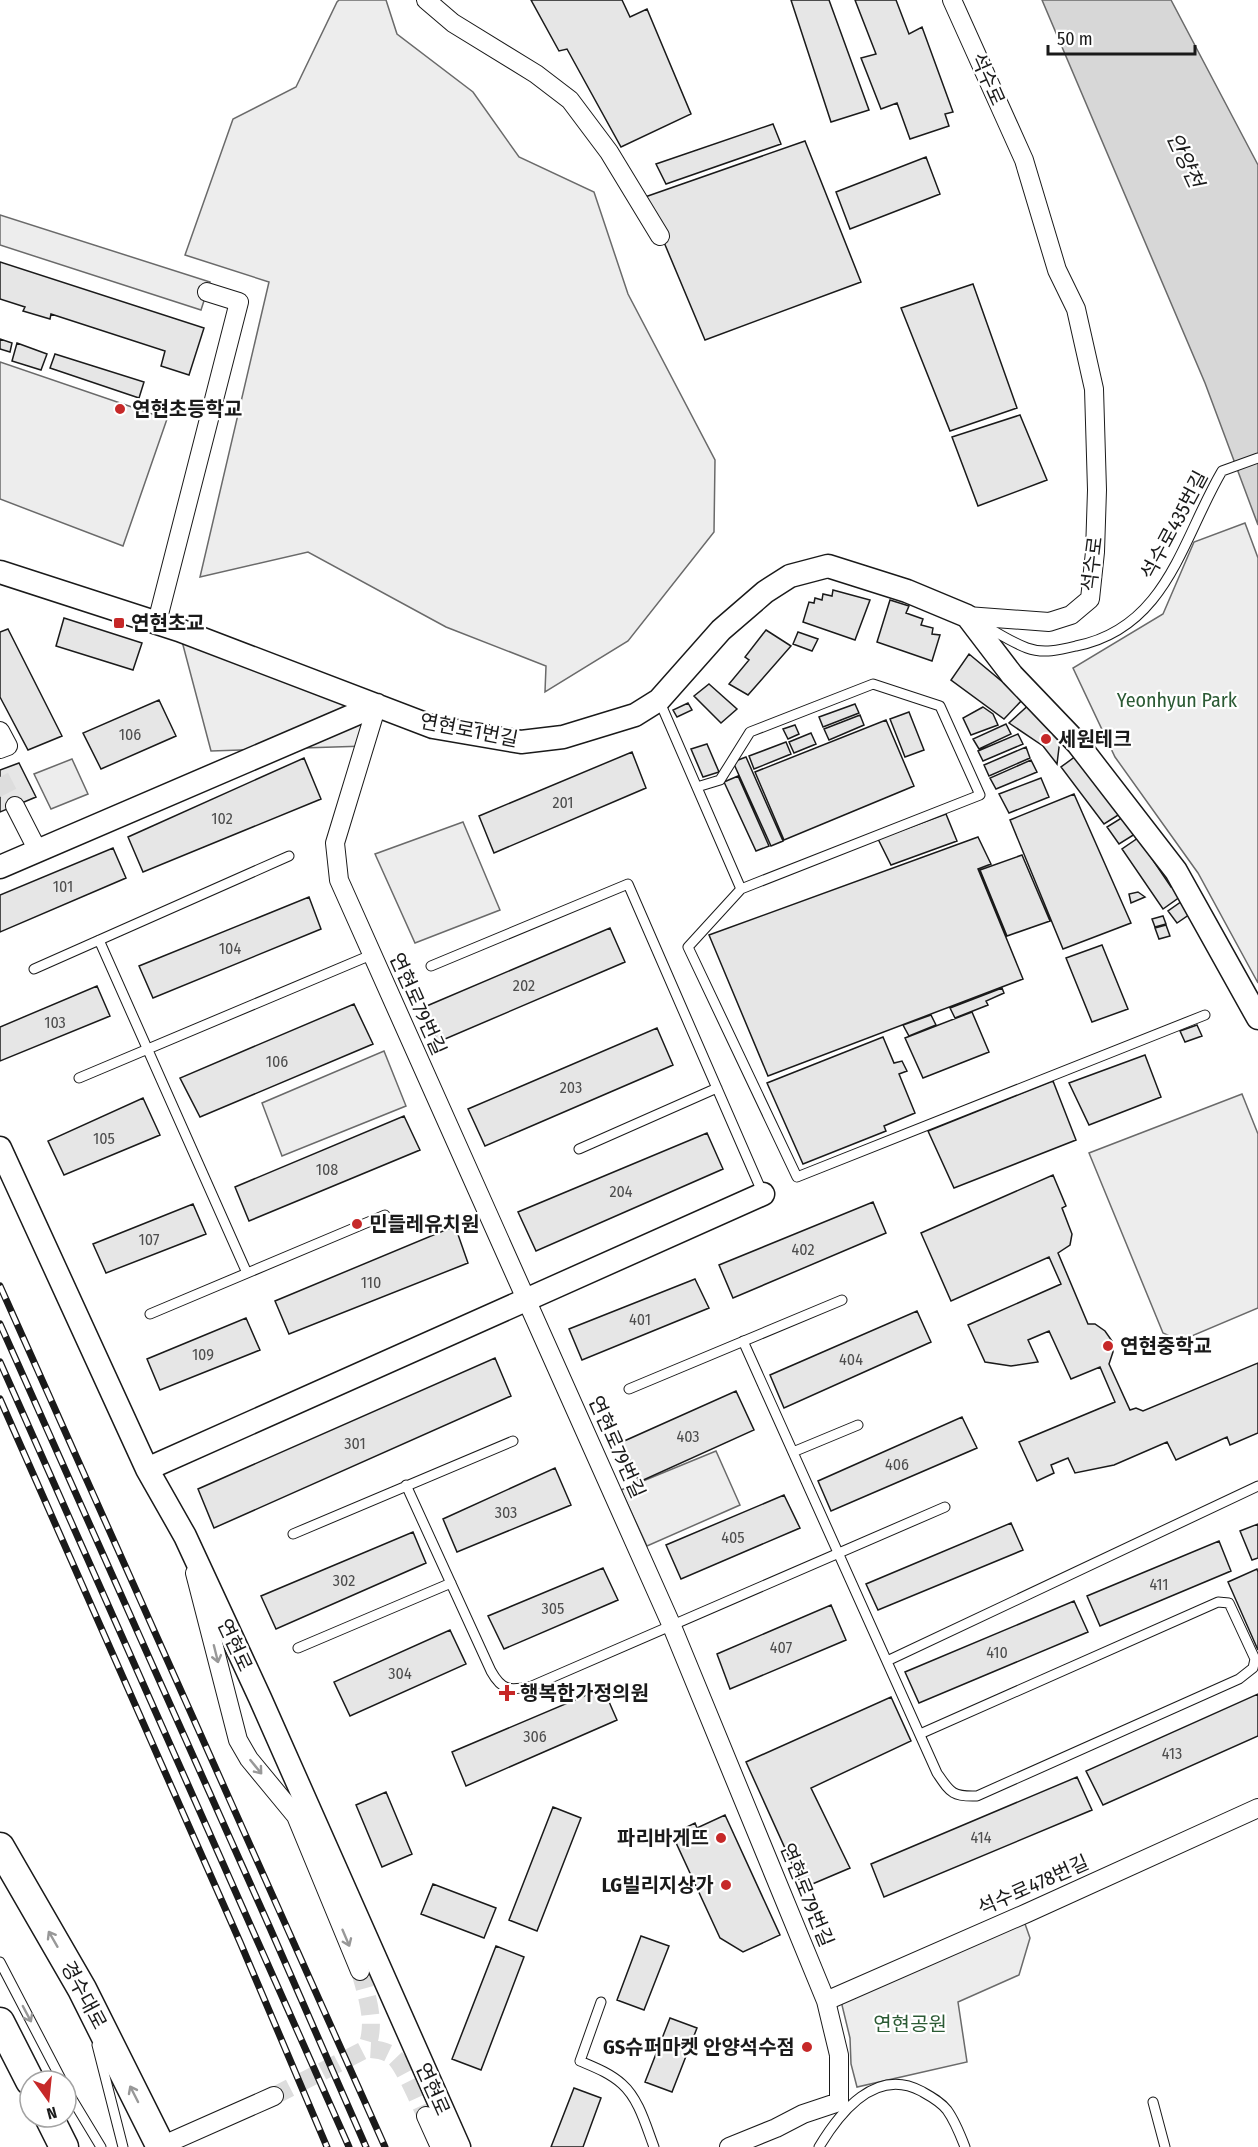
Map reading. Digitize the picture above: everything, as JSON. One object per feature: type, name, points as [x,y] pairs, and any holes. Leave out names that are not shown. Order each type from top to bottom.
[{"type":"main road","name":"경수대로","points":[[0,1847],[82,1989],[160,2147]]},
{"type":"main road","points":[[0,2022],[24,2069]]},
{"type":"main road","points":[[55,2129],[64,2147]]},
{"type":"street","points":[[426,0],[453,23],[536,74],[570,100],[609,152],[660,237]]},
{"type":"street","name":"석수로","points":[[952,0],[1024,160],[1056,270],[1076,309],[1094,389],[1097,490],[1095,552],[1090,599],[1071,615],[1049,622],[967,616]]},
{"type":"street","points":[[157,622],[239,302],[207,292]]},
{"type":"street","name":"연현로1번길","points":[[0,572],[157,622],[433,727],[521,742],[563,737],[635,715],[659,700],[721,630],[765,592],[790,576],[800,573],[828,566],[907,591],[967,616]]},
{"type":"street","points":[[967,616],[1012,675],[1078,744],[1176,871],[1258,1018]]},
{"type":"street","points":[[0,867],[377,705]]},
{"type":"street","name":"연현로79번길","points":[[377,705],[334,843],[339,880],[671,1624],[826,2001],[839,2055],[839,2102],[803,2114],[760,2141],[729,2147]]},
{"type":"street","points":[[0,731],[8,746],[0,749]]},
{"type":"street","points":[[15,806],[38,851]]},
{"type":"street","name":"연현로","points":[[0,1148],[147,1469],[185,1536],[260,1698],[459,2147]]},
{"type":"street","points":[[147,1469],[763,1194]]},
{"type":"street","points":[[185,1536],[238,1740],[249,1759],[296,1816],[360,1971]]},
{"type":"street","points":[[231,1715],[239,1700],[249,1694],[260,1698]]},
{"type":"street","name":"석수로478번길","points":[[826,2001],[1258,1808]]},
{"type":"street","points":[[160,2147],[274,2096]]},
{"type":"street","points":[[426,2116],[440,2147]]},
{"type":"lane","name":"석수로435번길","points":[[967,616],[1027,648],[1051,651],[1090,643],[1126,626],[1156,597],[1176,563],[1222,471],[1258,458]]},
{"type":"lane","points":[[698,787],[720,780],[750,732],[873,684],[940,706],[980,795],[741,889],[688,947],[797,1177],[1205,1015]]},
{"type":"lane","points":[[659,700],[741,889]]},
{"type":"lane","points":[[34,969],[289,856]]},
{"type":"lane","points":[[431,966],[628,884],[763,1194]]},
{"type":"lane","points":[[99,940],[247,1273]]},
{"type":"lane","points":[[79,1078],[371,955]]},
{"type":"lane","points":[[579,1149],[717,1088]]},
{"type":"lane","points":[[150,1314],[384,1215]]},
{"type":"lane","points":[[629,1389],[842,1300]]},
{"type":"lane","points":[[743,1341],[937,1773],[948,1791],[960,1797],[976,1796],[1239,1679],[1253,1668],[1255,1659],[1229,1603],[1218,1602],[920,1734]]},
{"type":"lane","points":[[793,1452],[858,1425]]},
{"type":"lane","points":[[293,1534],[513,1441]]},
{"type":"lane","points":[[406,1485],[491,1671],[498,1683],[511,1689],[532,1686],[945,1507]]},
{"type":"lane","points":[[886,1661],[1258,1486]]},
{"type":"lane","points":[[298,1648],[451,1583]]},
{"type":"lane","points":[[0,1962],[56,2069]]},
{"type":"lane","points":[[82,1989],[123,2147]]},
{"type":"lane","points":[[601,2002],[580,2061],[607,2073],[622,2084],[635,2102],[654,2147]]},
{"type":"lane","points":[[819,2147],[843,2113],[857,2099],[872,2089],[893,2083],[915,2088],[931,2096],[946,2108],[965,2147]]},
{"type":"lane","points":[[1153,2102],[1165,2147]]},
{"type":"lane","points":[[78,2109],[101,2147]]},
{"type":"shaded area","points":[[339,0],[386,0],[397,34],[473,92],[519,157],[594,192],[628,294],[715,460],[714,532],[628,641],[545,692],[546,666],[446,627],[308,552],[200,577],[269,282],[185,255],[233,119],[296,87]]},
{"type":"shaded area","points":[[0,215],[210,282],[201,310],[0,245]]},
{"type":"shaded area","points":[[0,362],[167,419],[123,546],[0,499]]},
{"type":"shaded area","name":"Yeonhyun Park","points":[[1245,523],[1258,558],[1258,983],[1198,873],[1115,757],[1073,668],[1163,614],[1194,542]]},
{"type":"shaded area","points":[[179,630],[377,705],[366,746],[211,751]]},
{"type":"shaded area","points":[[72,759],[88,794],[51,809],[34,774]]},
{"type":"shaded area","points":[[463,822],[500,910],[415,943],[375,854]]},
{"type":"shaded area","points":[[384,1051],[406,1106],[282,1156],[262,1103]]},
{"type":"shaded area","points":[[1242,1094],[1258,1134],[1258,1308],[1180,1341],[1163,1333],[1089,1153]]},
{"type":"shaded area","points":[[716,1451],[740,1505],[647,1546],[621,1490]]},
{"type":"shaded area","name":"연현공원","points":[[1024,1921],[1030,1938],[1019,1975],[958,2002],[967,2062],[857,2087],[851,2064],[850,2038],[841,2001]]},
{"type":"water","name":"안양천","points":[[1042,0],[1171,0],[1258,165],[1258,525],[1205,383]]},
{"type":"building","points":[[531,0],[622,0],[630,17],[647,9],[691,114],[621,147],[567,49],[559,51]]},
{"type":"building","points":[[791,0],[829,0],[869,110],[831,122]]},
{"type":"building","points":[[855,0],[896,0],[909,34],[922,27],[953,112],[945,114],[949,126],[910,139],[897,103],[881,109],[861,58],[876,54]]},
{"type":"building","points":[[773,124],[781,144],[666,184],[656,164]]},
{"type":"building","points":[[805,141],[861,282],[705,340],[645,197]]},
{"type":"building","points":[[926,157],[940,194],[850,229],[836,192]]},
{"type":"building","points":[[0,262],[204,328],[189,375],[161,366],[165,351],[51,314],[50,319],[23,311],[25,307],[0,299]]},
{"type":"building","points":[[973,284],[1017,408],[950,431],[901,308]]},
{"type":"building","points":[[0,339],[12,343],[10,352],[0,349]]},
{"type":"building","points":[[17,343],[47,354],[41,370],[12,361]]},
{"type":"building","points":[[55,354],[144,382],[139,398],[50,368]]},
{"type":"building","points":[[1020,415],[1047,480],[978,506],[952,437]]},
{"type":"building","points":[[833,590],[870,600],[855,640],[803,622],[809,602],[814,603],[815,598],[822,600],[823,594],[832,596]]},
{"type":"building","points":[[890,600],[909,606],[906,613],[923,619],[921,625],[933,628],[932,634],[940,635],[932,661],[877,642]]},
{"type":"building","points":[[64,618],[142,643],[133,670],[56,646]]},
{"type":"building","points":[[8,629],[62,736],[28,750],[0,697],[0,632]]},
{"type":"building","points":[[766,630],[791,646],[748,695],[729,684],[749,660],[745,657]]},
{"type":"building","points":[[798,632],[818,639],[812,651],[793,644]]},
{"type":"building","points":[[969,654],[1023,699],[1004,719],[951,680]]},
{"type":"building","points":[[709,684],[737,709],[721,723],[694,696]]},
{"type":"building","points":[[159,700],[176,736],[101,769],[83,733]]},
{"type":"building","name":"세원테크","points":[[1032,702],[1061,731],[1057,764],[1043,746],[1009,723]]},
{"type":"building","points":[[688,703],[692,710],[677,717],[673,710]]},
{"type":"building","points":[[855,704],[859,713],[823,727],[819,717]]},
{"type":"building","points":[[983,707],[993,714],[998,725],[971,735],[963,718]]},
{"type":"building","points":[[909,712],[924,750],[905,757],[890,719]]},
{"type":"building","points":[[860,715],[864,725],[829,740],[824,729]]},
{"type":"building","points":[[886,720],[914,786],[784,840],[755,772]]},
{"type":"building","points":[[1006,724],[1011,734],[979,749],[973,739]]},
{"type":"building","points":[[795,725],[799,734],[788,739],[783,729]]},
{"type":"building","points":[[811,733],[816,744],[794,753],[789,742]]},
{"type":"building","points":[[1018,734],[1023,744],[983,761],[978,751]]},
{"type":"building","points":[[786,742],[791,754],[754,769],[749,756]]},
{"type":"building","points":[[707,744],[719,772],[703,777],[691,749]]},
{"type":"building","points":[[1026,747],[1030,758],[989,776],[984,765]]},
{"type":"building","points":[[632,752],[646,788],[494,853],[479,816]]},
{"type":"building","points":[[1080,753],[1123,812],[1104,824],[1061,767]]},
{"type":"building","points":[[746,757],[783,841],[771,846],[733,762]]},
{"type":"building","points":[[304,758],[321,799],[143,872],[128,837]]},
{"type":"building","points":[[1031,760],[1037,772],[996,789],[990,778]]},
{"type":"building","points":[[19,763],[36,797],[0,812],[0,770]]},
{"type":"building","points":[[738,776],[769,846],[756,851],[724,782]]},
{"type":"building","points":[[1041,778],[1049,797],[1009,813],[999,794]]},
{"type":"building","points":[[1074,794],[1131,923],[1063,949],[1010,820]]},
{"type":"building","points":[[946,814],[957,841],[891,865],[878,839]]},
{"type":"building","points":[[1123,817],[1135,834],[1119,844],[1107,827]]},
{"type":"building","points":[[978,837],[991,864],[978,869],[1023,979],[768,1076],[709,935]]},
{"type":"building","points":[[1138,838],[1171,887],[1176,883],[1184,894],[1163,909],[1122,849]]},
{"type":"building","points":[[113,848],[126,878],[0,932],[0,895]]},
{"type":"building","points":[[1022,855],[1050,921],[1007,936],[980,870]]},
{"type":"building","points":[[1138,892],[1145,897],[1131,903],[1129,894]]},
{"type":"building","points":[[309,897],[321,929],[153,998],[139,966]]},
{"type":"building","points":[[1185,899],[1193,912],[1177,923],[1168,911]]},
{"type":"building","points":[[1163,916],[1166,924],[1155,927],[1152,919]]},
{"type":"building","points":[[1166,925],[1170,936],[1159,939],[1155,928]]},
{"type":"building","points":[[610,928],[625,962],[438,1042],[422,1008]]},
{"type":"building","points":[[1102,945],[1128,1009],[1092,1022],[1066,958]]},
{"type":"building","points":[[97,986],[110,1016],[0,1061],[0,1027]]},
{"type":"building","points":[[1002,988],[1004,993],[986,1001],[988,1005],[955,1018],[950,1008]]},
{"type":"building","points":[[354,1004],[373,1044],[200,1117],[180,1078]]},
{"type":"building","points":[[972,1012],[989,1052],[923,1078],[905,1038]]},
{"type":"building","points":[[931,1015],[936,1025],[909,1036],[903,1025]]},
{"type":"building","points":[[1197,1025],[1202,1036],[1185,1042],[1180,1031]]},
{"type":"building","points":[[657,1028],[673,1065],[485,1146],[468,1109]]},
{"type":"building","points":[[883,1037],[894,1063],[902,1061],[907,1071],[899,1074],[915,1113],[884,1126],[886,1131],[803,1164],[767,1083]]},
{"type":"building","points":[[1145,1055],[1161,1097],[1089,1125],[1069,1083]]},
{"type":"building","points":[[1053,1081],[1076,1140],[954,1188],[928,1131]]},
{"type":"building","points":[[143,1098],[160,1135],[64,1175],[48,1141]]},
{"type":"building","points":[[404,1116],[420,1150],[249,1221],[235,1187]]},
{"type":"building","points":[[707,1133],[723,1169],[536,1251],[518,1212]]},
{"type":"building","name":"연현중학교","points":[[1053,1175],[1066,1206],[1062,1208],[1072,1234],[1070,1245],[1058,1253],[1088,1324],[1095,1324],[1105,1331],[1112,1341],[1113,1352],[1109,1364],[1130,1410],[1136,1408],[1143,1411],[1258,1363],[1258,1433],[1230,1445],[1227,1437],[1176,1460],[1167,1442],[1114,1465],[1075,1473],[1068,1458],[1051,1465],[1054,1473],[1037,1481],[1019,1442],[1115,1402],[1100,1367],[1071,1379],[1049,1331],[1028,1340],[1038,1362],[1011,1366],[985,1362],[968,1325],[1061,1284],[1049,1257],[951,1301],[921,1233]]},
{"type":"building","points":[[873,1202],[886,1233],[733,1298],[719,1265]]},
{"type":"building","points":[[193,1204],[206,1234],[106,1273],[93,1244]]},
{"type":"building","points":[[455,1226],[468,1263],[289,1334],[275,1301]]},
{"type":"building","points":[[695,1279],[709,1308],[582,1360],[569,1329]]},
{"type":"building","points":[[917,1311],[931,1342],[784,1408],[770,1375]]},
{"type":"building","points":[[246,1318],[260,1350],[160,1390],[147,1359]]},
{"type":"building","points":[[495,1358],[511,1396],[214,1528],[198,1489]]},
{"type":"building","points":[[736,1391],[754,1430],[639,1482],[622,1442]]},
{"type":"building","points":[[962,1417],[977,1448],[831,1511],[818,1481]]},
{"type":"building","points":[[555,1468],[571,1505],[457,1552],[443,1519]]},
{"type":"building","points":[[784,1495],[800,1528],[681,1579],[666,1545]]},
{"type":"building","points":[[1011,1523],[1023,1550],[878,1610],[866,1584]]},
{"type":"building","points":[[1258,1524],[1258,1558],[1252,1560],[1240,1531]]},
{"type":"building","points":[[413,1532],[426,1563],[276,1629],[261,1596]]},
{"type":"building","points":[[1219,1541],[1231,1571],[1100,1626],[1087,1596]]},
{"type":"building","points":[[603,1568],[618,1600],[504,1649],[488,1616]]},
{"type":"building","points":[[1257,1569],[1258,1572],[1258,1650],[1228,1582]]},
{"type":"building","points":[[1074,1601],[1088,1632],[919,1703],[905,1672]]},
{"type":"building","points":[[831,1605],[846,1640],[730,1689],[717,1654]]},
{"type":"building","points":[[450,1630],[466,1664],[350,1716],[334,1682]]},
{"type":"building","points":[[603,1688],[617,1720],[466,1786],[452,1752]]},
{"type":"building","points":[[1258,1694],[1258,1736],[1103,1805],[1086,1771]]},
{"type":"building","points":[[891,1697],[911,1741],[811,1788],[850,1868],[803,1888],[746,1762]]},
{"type":"building","points":[[1077,1777],[1092,1810],[884,1897],[871,1864]]},
{"type":"building","points":[[386,1792],[412,1854],[382,1867],[356,1805]]},
{"type":"building","points":[[553,1807],[581,1818],[537,1931],[509,1920]]},
{"type":"building","name":"LG빌리지상가","points":[[725,1815],[780,1935],[743,1952],[720,1938],[672,1834],[695,1823],[697,1828]]},
{"type":"building","points":[[433,1884],[496,1908],[484,1938],[421,1914]]},
{"type":"building","points":[[641,1936],[669,1946],[644,2010],[617,2000]]},
{"type":"building","points":[[496,1946],[524,1957],[481,2070],[452,2059]]},
{"type":"building","points":[[670,2018],[697,2028],[672,2092],[645,2082]]},
{"type":"building","points":[[574,2088],[601,2098],[583,2147],[551,2147]]},
{"type":"tunnel","points":[[0,777],[15,806]]},
{"type":"tunnel","points":[[360,1971],[371,2020],[366,2049]]},
{"type":"tunnel","points":[[274,2096],[366,2049],[374,2049],[394,2057],[401,2065],[426,2116]]},
{"type":"railway","points":[[0,1286],[385,2147]]},
{"type":"railway","points":[[0,1324],[366,2147]]},
{"type":"railway","points":[[0,1362],[349,2147]]},
{"type":"railway","points":[[0,1399],[240,1942],[327,2147]]},
{"type":"place","name":"연현초등학교","points":[[120,409]]},
{"type":"place","name":"연현초교","points":[[119,623]]},
{"type":"place","name":"세원테크","points":[[1046,739]]},
{"type":"place","name":"민들레유치원","points":[[357,1224]]},
{"type":"place","name":"연현중학교","points":[[1108,1346]]},
{"type":"place","name":"행복한가정의원","points":[[507,1693]]},
{"type":"place","name":"파리바게뜨","points":[[721,1838]]},
{"type":"place","name":"LG빌리지상가","points":[[726,1885]]},
{"type":"place","name":"GS슈퍼마켓 안양석수점","points":[[807,2047]]}]
